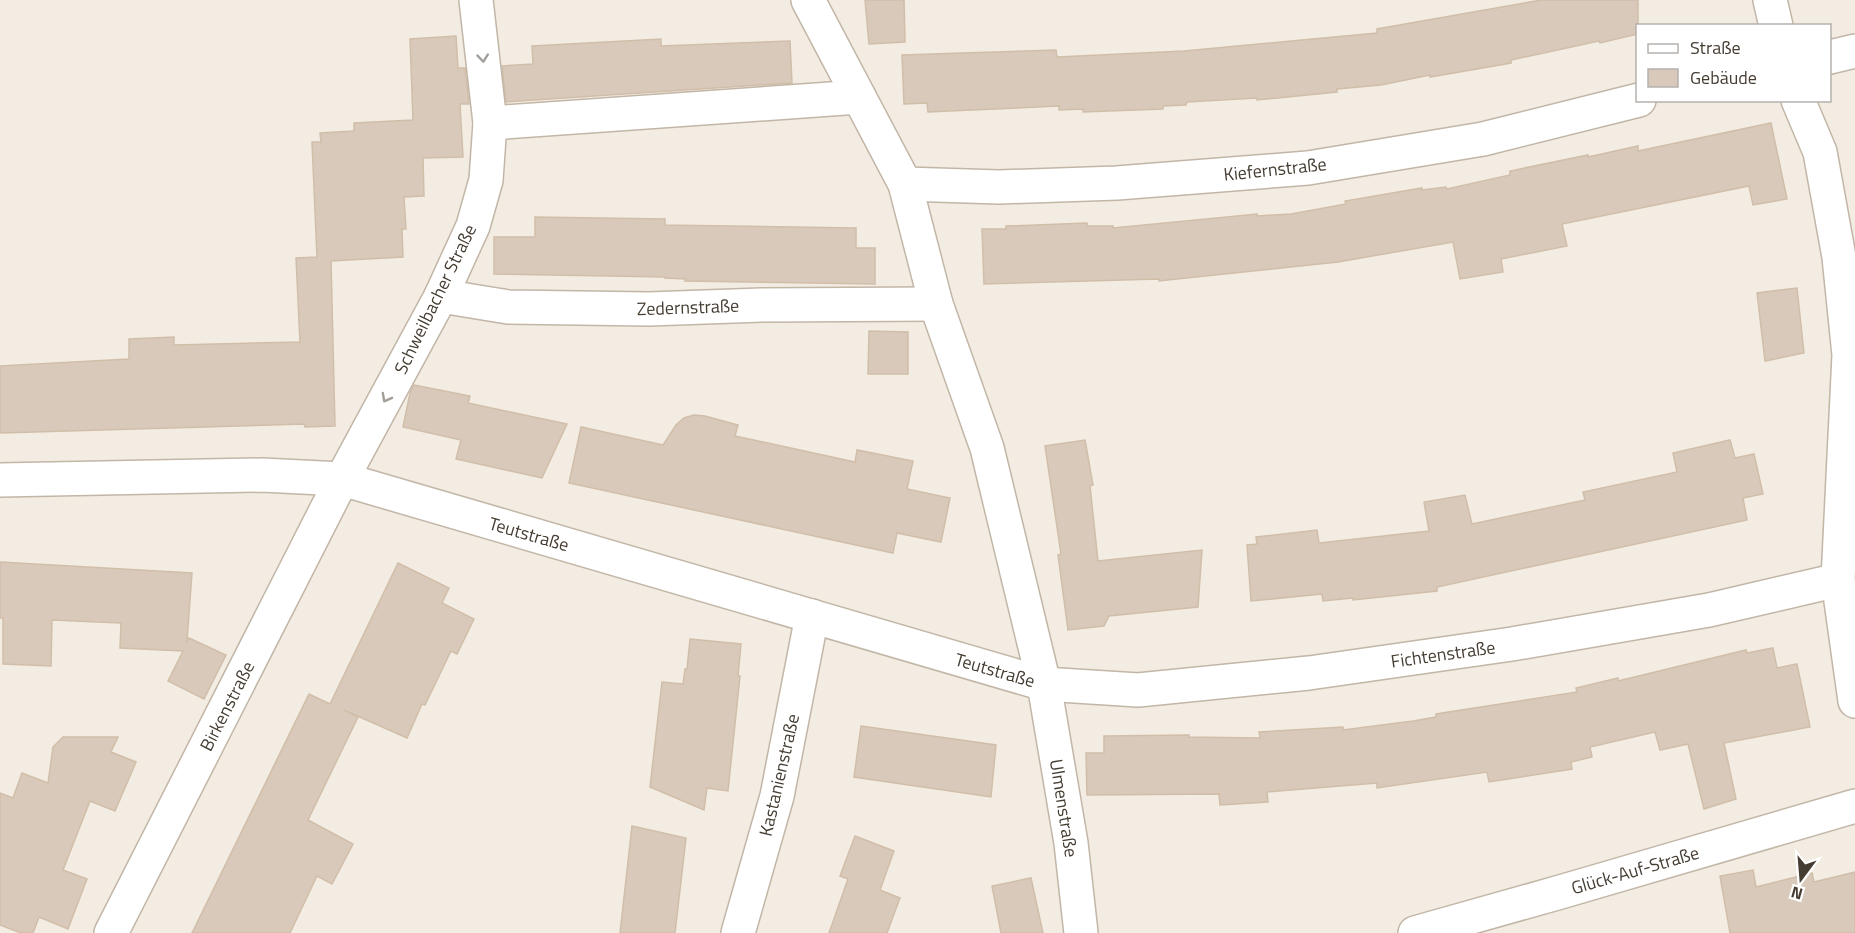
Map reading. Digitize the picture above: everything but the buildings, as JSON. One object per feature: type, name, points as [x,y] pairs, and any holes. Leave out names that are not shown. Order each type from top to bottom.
[{"type":"street","name":"Schweilbacher Straße","points":[[342,479],[441,296],[473,226],[483,192],[490,123],[476,0]]},
{"type":"street","points":[[808,0],[905,184],[936,304],[987,448],[1044,684]]},
{"type":"street","points":[[1770,0],[1776,24]]},
{"type":"street","points":[[1831,57],[1855,51]]},
{"type":"street","points":[[490,123],[859,97]]},
{"type":"street","name":"Kiefernstraße","points":[[905,184],[999,187],[1117,183],[1308,168],[1483,139],[1636,101]]},
{"type":"street","points":[[1799,102],[1820,152],[1839,257],[1849,356],[1838,580],[1855,701]]},
{"type":"street","name":"Zedernstraße","points":[[441,296],[508,307],[649,309],[762,305],[936,304]]},
{"type":"street","name":"Teutstraße","points":[[0,480],[262,475],[342,479],[1044,684]]},
{"type":"street","name":"Birkenstraße","points":[[111,933],[342,479]]},
{"type":"street","name":"Fichtenstraße","points":[[1044,684],[1138,690],[1309,673],[1512,644],[1698,612],[1838,580]]},
{"type":"street","name":"Kastanienstraße","points":[[738,933],[777,796],[812,616]]},
{"type":"street","name":"Ulmenstraße","points":[[1044,684],[1071,843],[1081,933]]},
{"type":"street","name":"Glück-Auf-Straße","points":[[1415,933],[1855,806]]}]
